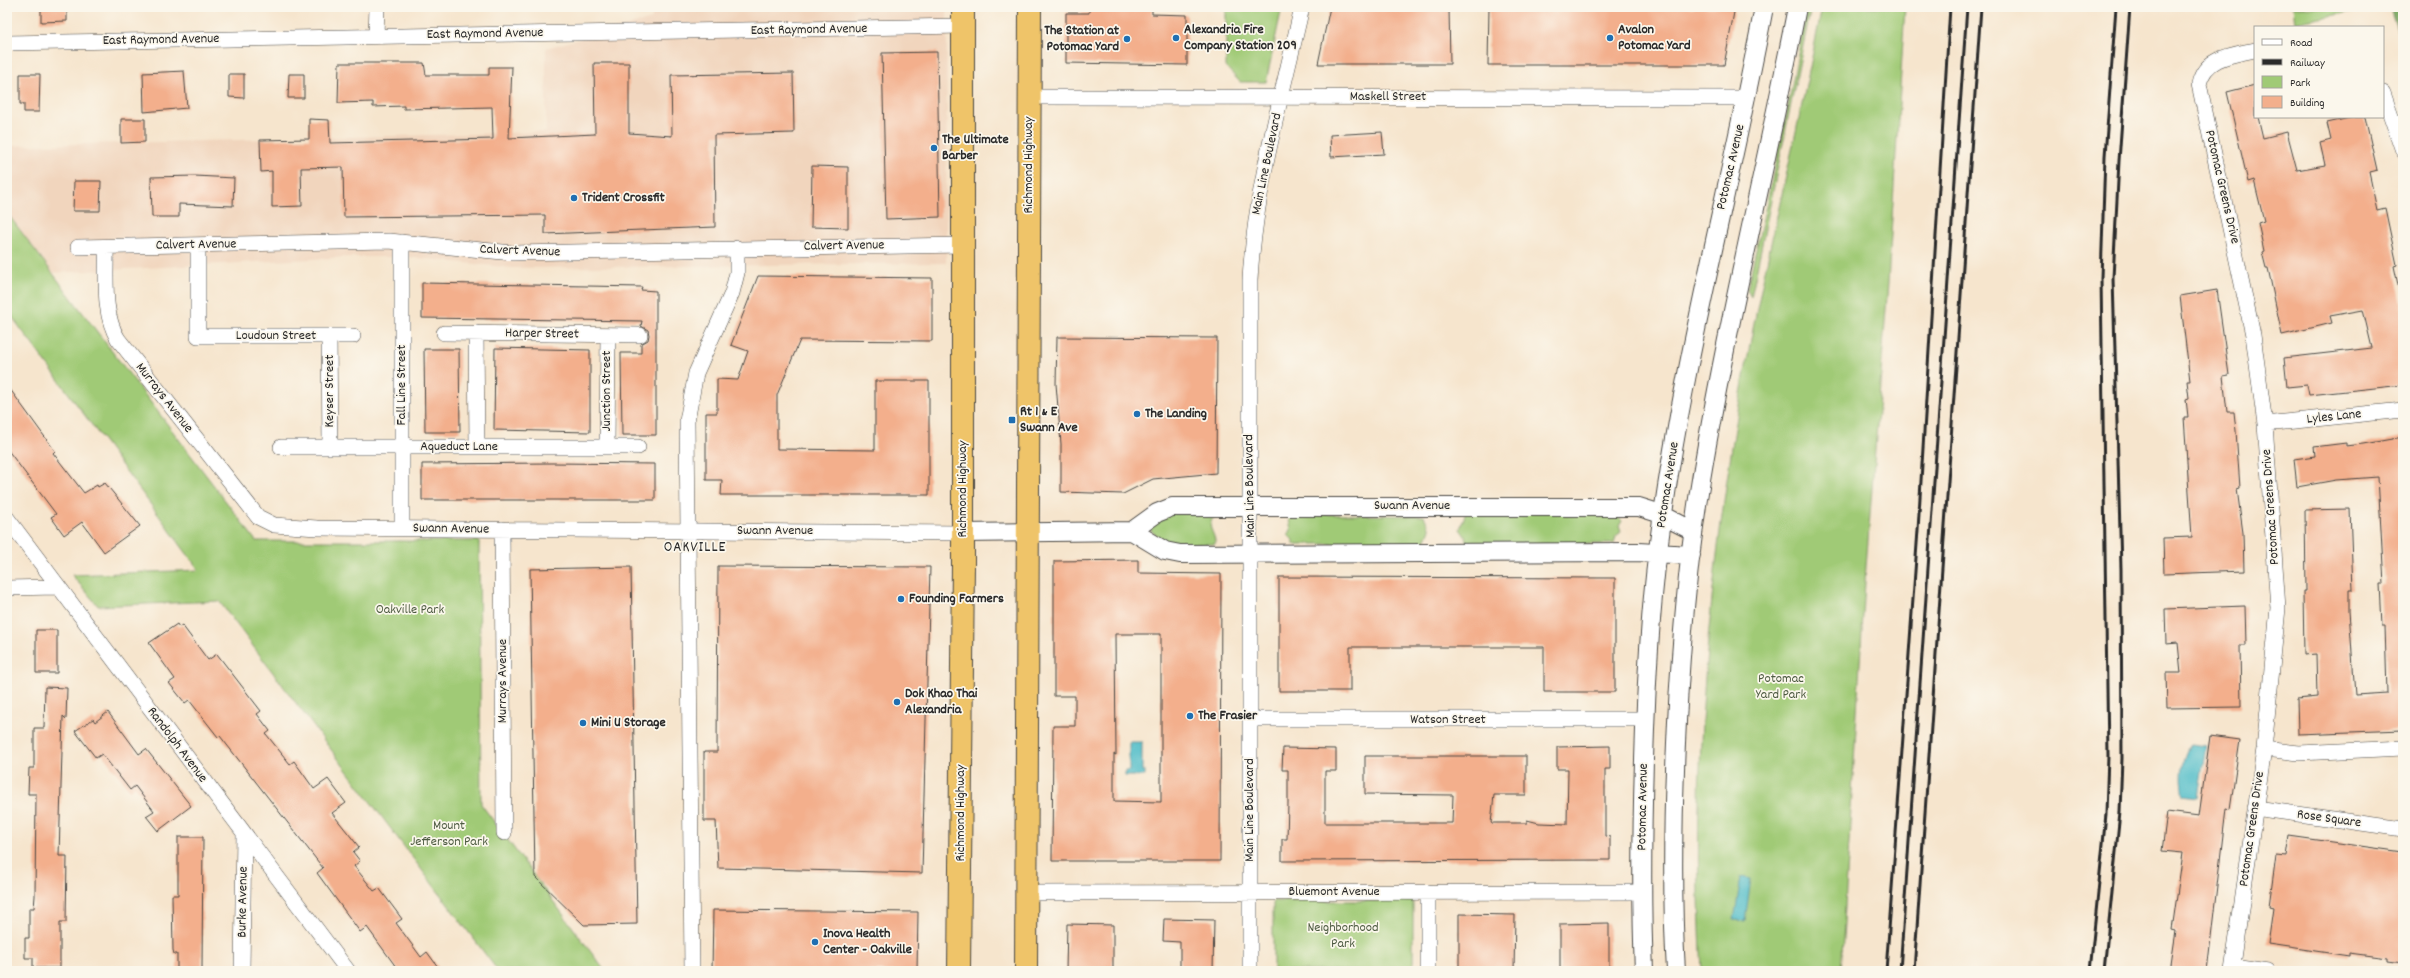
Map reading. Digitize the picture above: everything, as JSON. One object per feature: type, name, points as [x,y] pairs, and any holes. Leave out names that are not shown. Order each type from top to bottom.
[{"type":"highway","name":"Richmond Highway","points":[[1026,971],[1030,7]]},
{"type":"highway","name":"Richmond Highway","points":[[959,971],[963,533],[963,17]]},
{"type":"street","points":[[376,35],[377,7]]},
{"type":"street","name":"Main Line Boulevard","points":[[1250,971],[1251,553],[1249,314],[1251,259],[1260,189],[1302,7]]},
{"type":"street","name":"Potomac Avenue","points":[[1644,971],[1642,892],[1645,719],[1657,552],[1695,329],[1747,98],[1764,7]]},
{"type":"street","points":[[1676,971],[1673,926],[1673,820],[1681,652],[1693,531],[1718,378],[1797,7]]},
{"type":"street","name":"East Raymond Avenue","points":[[7,43],[376,35],[963,17]]},
{"type":"street","name":"Potomac Greens Drive","points":[[2233,968],[2264,749],[2278,608],[2265,424],[2252,328],[2200,93],[2202,72],[2222,57],[2254,50]]},
{"type":"street","points":[[2384,96],[2403,151]]},
{"type":"street","name":"Maskell Street","points":[[1030,97],[1747,98]]},
{"type":"street","name":"Calvert Avenue","points":[[78,247],[402,242],[513,253],[962,245]]},
{"type":"street","name":"Fall Line Street","points":[[402,242],[402,528]]},
{"type":"street","name":"Loudoun Street","points":[[198,245],[198,336],[353,336]]},
{"type":"street","name":"Murrays Avenue","points":[[106,247],[108,310],[112,329],[118,339],[258,517],[274,525]]},
{"type":"street","points":[[692,971],[686,436],[689,405],[696,373],[732,293],[737,273],[738,248]]},
{"type":"street","name":"Harper Street","points":[[444,333],[640,335]]},
{"type":"street","points":[[476,333],[476,447]]},
{"type":"street","name":"Junction Street","points":[[607,447],[608,335]]},
{"type":"street","name":"Keyser Street","points":[[329,336],[330,447]]},
{"type":"street","name":"Lyles Lane","points":[[2265,424],[2403,410]]},
{"type":"street","name":"Aqueduct Lane","points":[[281,447],[638,448]]},
{"type":"street","name":"Swann Avenue","points":[[1132,531],[1157,513],[1172,507],[1250,506],[1634,507],[1644,508],[1663,515],[1693,531]]},
{"type":"street","name":"Randolph Avenue","points":[[7,518],[57,587],[348,971]]},
{"type":"street","name":"Swann Avenue","points":[[274,525],[299,527],[963,533],[1028,531],[1132,531],[1173,553],[1657,552],[1691,555]]},
{"type":"street","name":"Murrays Avenue","points":[[502,529],[504,833]]},
{"type":"street","points":[[7,588],[57,587]]},
{"type":"street","name":"Watson Street","points":[[1250,719],[1645,719]]},
{"type":"street","points":[[2264,749],[2298,753],[2403,748]]},
{"type":"street","name":"Rose Square","points":[[2255,808],[2403,829]]},
{"type":"street","name":"Burke Avenue","points":[[242,971],[244,833]]},
{"type":"street","points":[[1428,892],[1428,971]]},
{"type":"street","name":"Bluemont Avenue","points":[[1026,893],[1642,892]]},
{"type":"street","points":[[2233,968],[2268,971]]},
{"type":"shaded area","points":[[652,7],[947,7],[946,263],[513,268],[408,257],[348,257],[52,273],[7,213],[7,146],[546,132],[546,48],[652,19]]},
{"type":"green space","points":[[1226,7],[1282,7],[1266,82],[1240,82],[1226,67]]},
{"type":"green space","points":[[1807,7],[1811,7],[1751,297],[1747,290],[1786,116]]},
{"type":"green space","name":"Potomac Yard Park","points":[[1822,7],[1905,7],[1888,283],[1866,566],[1841,971],[1702,971],[1699,896],[1701,745],[1712,595],[1721,520],[1732,445],[1754,325]]},
{"type":"green space","points":[[2293,7],[2375,7],[2295,23]]},
{"type":"green space","points":[[2390,7],[2403,7],[2403,50]]},
{"type":"green space","name":"Mount Jefferson Park","points":[[7,213],[256,541],[479,541],[481,804],[605,971],[498,971],[219,601],[98,606],[72,575],[199,570],[7,310]]},
{"type":"green space","points":[[1467,509],[1617,509],[1617,516],[1622,521],[1619,526],[1621,532],[1616,536],[1614,544],[1467,544],[1465,536],[1460,529]]},
{"type":"green space","points":[[1167,511],[1215,516],[1210,523],[1210,527],[1214,536],[1215,544],[1168,543],[1151,531],[1151,526]]},
{"type":"green space","points":[[1294,514],[1424,516],[1430,529],[1424,544],[1293,544],[1293,540],[1288,535],[1291,530],[1289,519]]},
{"type":"green space","name":"Neighborhood Park","points":[[1273,901],[1413,901],[1413,971],[1273,971]]},
{"type":"water","points":[[1129,742],[1142,742],[1142,771],[1145,771],[1145,776],[1125,776],[1125,771],[1129,771]]},
{"type":"water","points":[[2190,744],[2206,746],[2198,797],[2183,795],[2181,775],[2183,762]]},
{"type":"water","points":[[1741,877],[1751,879],[1745,921],[1734,920]]},
{"type":"building","points":[[41,7],[67,7],[67,21],[41,22]]},
{"type":"building","name":"The Station at Potomac Yard","points":[[1089,7],[1152,7],[1152,14],[1187,15],[1187,65],[1066,63],[1066,13],[1089,13]]},
{"type":"building","points":[[1330,7],[1449,8],[1450,64],[1318,64]]},
{"type":"building","name":"Avalon Potomac Yard","points":[[1489,7],[1735,7],[1724,65],[1488,65]]},
{"type":"building","points":[[937,52],[940,217],[886,219],[882,53]]},
{"type":"building","points":[[339,63],[424,63],[426,75],[489,75],[489,67],[512,67],[509,138],[595,134],[594,63],[629,63],[629,133],[672,136],[671,75],[793,73],[794,133],[714,135],[715,227],[545,234],[545,215],[344,217],[343,167],[301,168],[302,206],[272,207],[272,171],[261,172],[260,140],[309,139],[309,119],[329,120],[330,143],[493,139],[492,107],[404,109],[404,106],[373,107],[373,102],[338,103]]},
{"type":"building","points":[[184,71],[187,108],[144,112],[143,73]]},
{"type":"building","points":[[20,74],[40,74],[39,112],[24,112],[24,104],[20,104]]},
{"type":"building","points":[[229,74],[244,74],[244,98],[229,97]]},
{"type":"building","points":[[289,74],[304,74],[304,98],[288,98]]},
{"type":"building","points":[[2254,85],[2254,118],[2258,118],[2263,138],[2287,132],[2297,170],[2325,165],[2320,143],[2331,140],[2327,123],[2350,118],[2365,118],[2377,170],[2369,172],[2377,210],[2385,208],[2397,265],[2394,266],[2403,309],[2403,385],[2309,395],[2307,385],[2287,387],[2284,358],[2372,348],[2363,310],[2330,316],[2332,323],[2282,335],[2268,268],[2266,268],[2262,252],[2264,251],[2258,223],[2264,221],[2254,180],[2248,182],[2227,92]]},
{"type":"building","points":[[121,119],[145,119],[145,142],[121,143]]},
{"type":"building","points":[[1382,132],[1384,154],[1331,157],[1330,135]]},
{"type":"building","points":[[812,166],[848,167],[848,228],[811,227]]},
{"type":"building","points":[[195,176],[234,178],[233,206],[179,204],[179,217],[152,217],[151,177]]},
{"type":"building","points":[[74,181],[101,181],[100,211],[73,211]]},
{"type":"building","points":[[758,276],[932,278],[932,341],[800,340],[777,395],[777,449],[875,450],[875,381],[929,381],[929,495],[721,495],[722,480],[706,480],[706,413],[717,413],[717,379],[738,380],[748,351],[731,345]]},
{"type":"building","points":[[422,283],[642,287],[641,290],[656,291],[656,435],[622,435],[621,353],[641,353],[641,344],[648,340],[649,335],[648,330],[641,326],[642,321],[422,318]]},
{"type":"building","points":[[2217,290],[2229,375],[2223,376],[2227,412],[2234,412],[2236,431],[2240,488],[2237,489],[2243,533],[2244,571],[2164,574],[2163,538],[2192,537],[2184,417],[2188,417],[2186,399],[2189,398],[2187,381],[2190,381],[2180,296]]},
{"type":"building","name":"The Landing","points":[[1057,337],[1217,338],[1216,473],[1153,479],[1123,494],[1061,492],[1061,444],[1056,384]]},
{"type":"building","points":[[495,348],[590,350],[590,432],[494,430]]},
{"type":"building","points":[[424,349],[459,349],[460,432],[425,432]]},
{"type":"building","points":[[7,385],[55,451],[53,453],[84,493],[97,485],[98,487],[105,483],[140,526],[104,552],[82,522],[64,535],[51,517],[56,514],[7,449]]},
{"type":"building","points":[[2403,437],[2403,730],[2298,734],[2297,699],[2317,697],[2316,654],[2304,655],[2303,591],[2306,591],[2305,510],[2350,509],[2353,590],[2349,590],[2349,611],[2355,695],[2387,693],[2385,626],[2382,626],[2380,584],[2384,584],[2378,477],[2336,480],[2297,487],[2294,459],[2315,456],[2314,447],[2346,443],[2346,446],[2364,444]]},
{"type":"building","points":[[422,464],[655,464],[655,500],[422,500]]},
{"type":"building","name":"The Frasier","points":[[1138,560],[1138,573],[1221,574],[1220,861],[1052,861],[1053,726],[1075,726],[1075,696],[1054,696],[1054,561]],"holes":[[[1115,634],[1161,634],[1161,802],[1114,801],[1114,754],[1116,755]]]},
{"type":"building","points":[[718,566],[930,567],[922,873],[718,868],[716,821],[704,821],[704,752],[717,752]]},
{"type":"building","name":"Mini U Storage","points":[[631,567],[637,924],[584,925],[535,877],[530,569]]},
{"type":"building","points":[[1279,577],[1615,578],[1615,692],[1544,692],[1544,647],[1350,647],[1350,691],[1279,691]]},
{"type":"building","points":[[2245,606],[2246,645],[2240,645],[2241,707],[2167,708],[2166,673],[2181,673],[2178,643],[2166,644],[2165,609]]},
{"type":"building","points":[[177,624],[179,627],[182,625],[208,660],[217,654],[261,711],[257,714],[270,731],[266,734],[290,764],[294,761],[314,789],[328,779],[346,803],[332,813],[359,847],[353,852],[360,861],[354,866],[374,891],[379,888],[402,919],[396,923],[421,957],[427,952],[441,971],[399,971],[367,927],[360,932],[317,873],[323,868],[220,736],[218,737],[189,700],[185,703],[169,683],[175,679],[149,643]]},
{"type":"building","points":[[36,630],[57,630],[57,673],[36,673]]},
{"type":"building","points":[[45,687],[67,688],[66,719],[63,716],[59,856],[67,856],[66,922],[60,922],[60,968],[33,968],[33,958],[25,958],[25,938],[29,938],[29,908],[34,908],[35,896],[36,794],[28,794],[29,768],[34,768],[34,728],[44,728]]},
{"type":"building","points":[[108,712],[139,754],[146,749],[191,806],[158,831],[146,816],[154,811],[135,786],[130,790],[102,754],[96,758],[75,731],[93,719],[95,722]]},
{"type":"building","points":[[2210,736],[2240,740],[2230,810],[2226,809],[2207,971],[2170,971],[2176,931],[2172,930],[2183,853],[2162,851],[2167,812],[2199,816]]},
{"type":"building","points":[[1610,746],[1610,769],[1605,769],[1605,836],[1610,837],[1610,860],[1282,861],[1282,839],[1287,839],[1288,804],[1288,770],[1282,770],[1283,748],[1336,749],[1336,771],[1325,771],[1325,823],[1452,823],[1453,795],[1365,794],[1365,756],[1526,756],[1526,795],[1494,795],[1491,823],[1527,823],[1527,820],[1539,823],[1567,824],[1568,769],[1557,769],[1557,747]]},
{"type":"building","points":[[2289,836],[2403,852],[2403,963],[2387,961],[2387,958],[2349,953],[2349,956],[2268,944],[2273,908],[2269,907],[2276,855],[2286,856]]},
{"type":"building","points":[[178,837],[203,837],[202,969],[177,969],[177,954],[174,954],[173,950],[172,895],[178,895]]},
{"type":"building","name":"Inova Health Center - Oakville","points":[[713,910],[918,912],[917,971],[712,971]]},
{"type":"building","points":[[1459,914],[1515,915],[1514,971],[1459,971]]},
{"type":"building","points":[[1164,919],[1214,920],[1213,971],[1180,971],[1180,942],[1163,941]]},
{"type":"building","points":[[1609,923],[1609,971],[1560,971],[1560,924]]},
{"type":"building","points":[[1067,924],[1113,925],[1113,971],[1066,971]]},
{"type":"railway","points":[[1886,971],[1918,530],[1950,7]]},
{"type":"railway","points":[[1900,971],[1967,7]]},
{"type":"railway","points":[[1914,971],[1981,7]]},
{"type":"railway","points":[[2090,971],[2106,814],[2108,756],[2101,278],[2105,156],[2116,7]]},
{"type":"railway","points":[[2104,971],[2120,812],[2122,758],[2121,569],[2113,278],[2119,161],[2130,7]]},
{"type":"place","name":"Alexandria Fire Company Station 209","points":[[1176,38]]},
{"type":"place","name":"Avalon Potomac Yard","points":[[1610,38]]},
{"type":"place","name":"The Station at Potomac Yard","points":[[1127,39]]},
{"type":"place","name":"The Ultimate Barber","points":[[934,148]]},
{"type":"place","name":"Trident Crossfit","points":[[574,198]]},
{"type":"place","name":"The Landing","points":[[1137,414]]},
{"type":"place","name":"Rt 1 & E Swann Ave","points":[[1012,420]]},
{"type":"place","name":"Founding Farmers","points":[[901,599]]},
{"type":"place","name":"Dok Khao Thai Alexandria","points":[[897,702]]},
{"type":"place","name":"The Frasier","points":[[1190,716]]},
{"type":"place","name":"Mini U Storage","points":[[583,723]]},
{"type":"place","name":"Inova Health Center - Oakville","points":[[815,942]]},
{"type":"district","name":"OAKVILLE","points":[[695,548]]},
{"type":"park label","name":"Oakville Park","points":[[410,610]]}]
